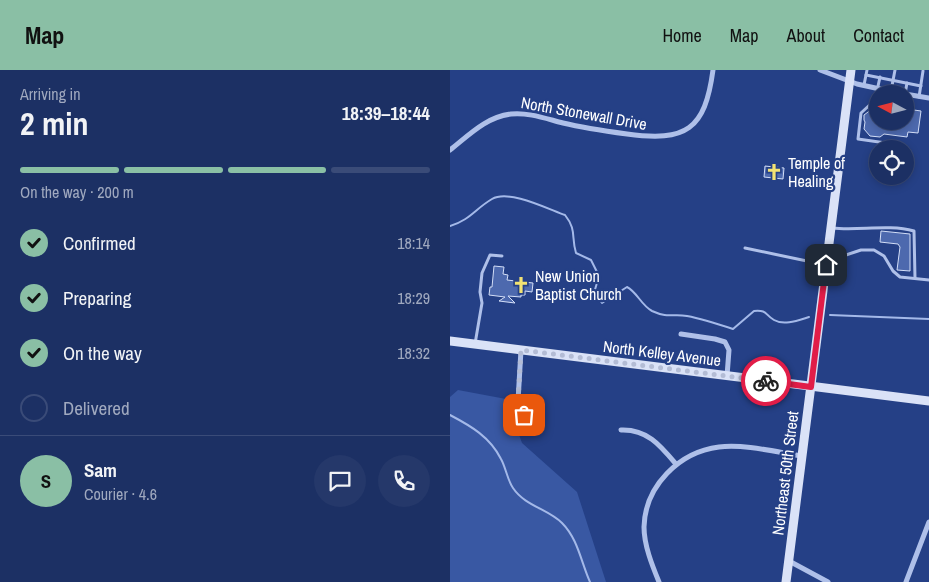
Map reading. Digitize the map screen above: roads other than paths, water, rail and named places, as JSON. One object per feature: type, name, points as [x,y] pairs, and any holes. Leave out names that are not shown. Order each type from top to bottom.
[{"type":"street","name":"North Stonewall Drive","points":[[450,150],[483,124],[512,114],[528,114],[588,128],[653,137],[671,136],[688,127],[702,114],[708,101],[713,70]]},
{"type":"street","points":[[820,70],[849,82],[869,87]]},
{"type":"street","name":"Northeast 50th Street","points":[[786,582],[851,70]]},
{"type":"street","points":[[914,96],[929,98]]},
{"type":"street","points":[[681,334],[725,342],[728,350],[727,376]]},
{"type":"street","name":"North Kelley Avenue","points":[[450,341],[929,401]]},
{"type":"street","points":[[521,350],[518,401],[532,431]]},
{"type":"street","points":[[621,430],[638,431],[652,439],[676,464]]},
{"type":"street","points":[[659,582],[645,538],[645,518],[649,501],[655,488],[665,474],[676,464],[701,452],[721,447],[802,456]]},
{"type":"street","points":[[906,582],[929,522]]},
{"type":"street","points":[[789,561],[828,582]]},
{"type":"lane","points":[[892,85],[895,70]]},
{"type":"lane","points":[[919,97],[923,71]]},
{"type":"lane","points":[[864,86],[867,72],[880,77],[921,86]]},
{"type":"lane","points":[[879,85],[880,77]]},
{"type":"lane","points":[[869,106],[862,113],[858,140],[869,141]]},
{"type":"lane","points":[[831,228],[864,230],[884,227],[914,231],[914,278]]},
{"type":"lane","points":[[745,248],[826,265]]},
{"type":"lane","points":[[828,254],[846,256],[861,250],[874,250],[884,256],[896,274],[904,278],[929,280]]},
{"type":"lane","points":[[475,344],[482,303],[480,292],[482,271],[490,254],[502,256]]},
{"type":"waterway","points":[[450,226],[468,217],[492,199],[508,196],[518,198],[565,215],[571,225],[576,253],[591,260],[599,276],[594,293],[602,303],[627,287],[652,311],[667,315],[693,317],[733,329],[754,311],[764,312],[778,322],[792,322],[809,317]]},
{"type":"waterway","points":[[830,315],[929,319]]},
{"type":"waterway","points":[[450,415],[486,438],[497,451],[511,485],[518,494],[562,523],[576,543],[590,582]]},
{"type":"place","name":"Temple of Healing","points":[[774,172]]},
{"type":"place","name":"New Union Baptist Church","points":[[521,285]]}]
